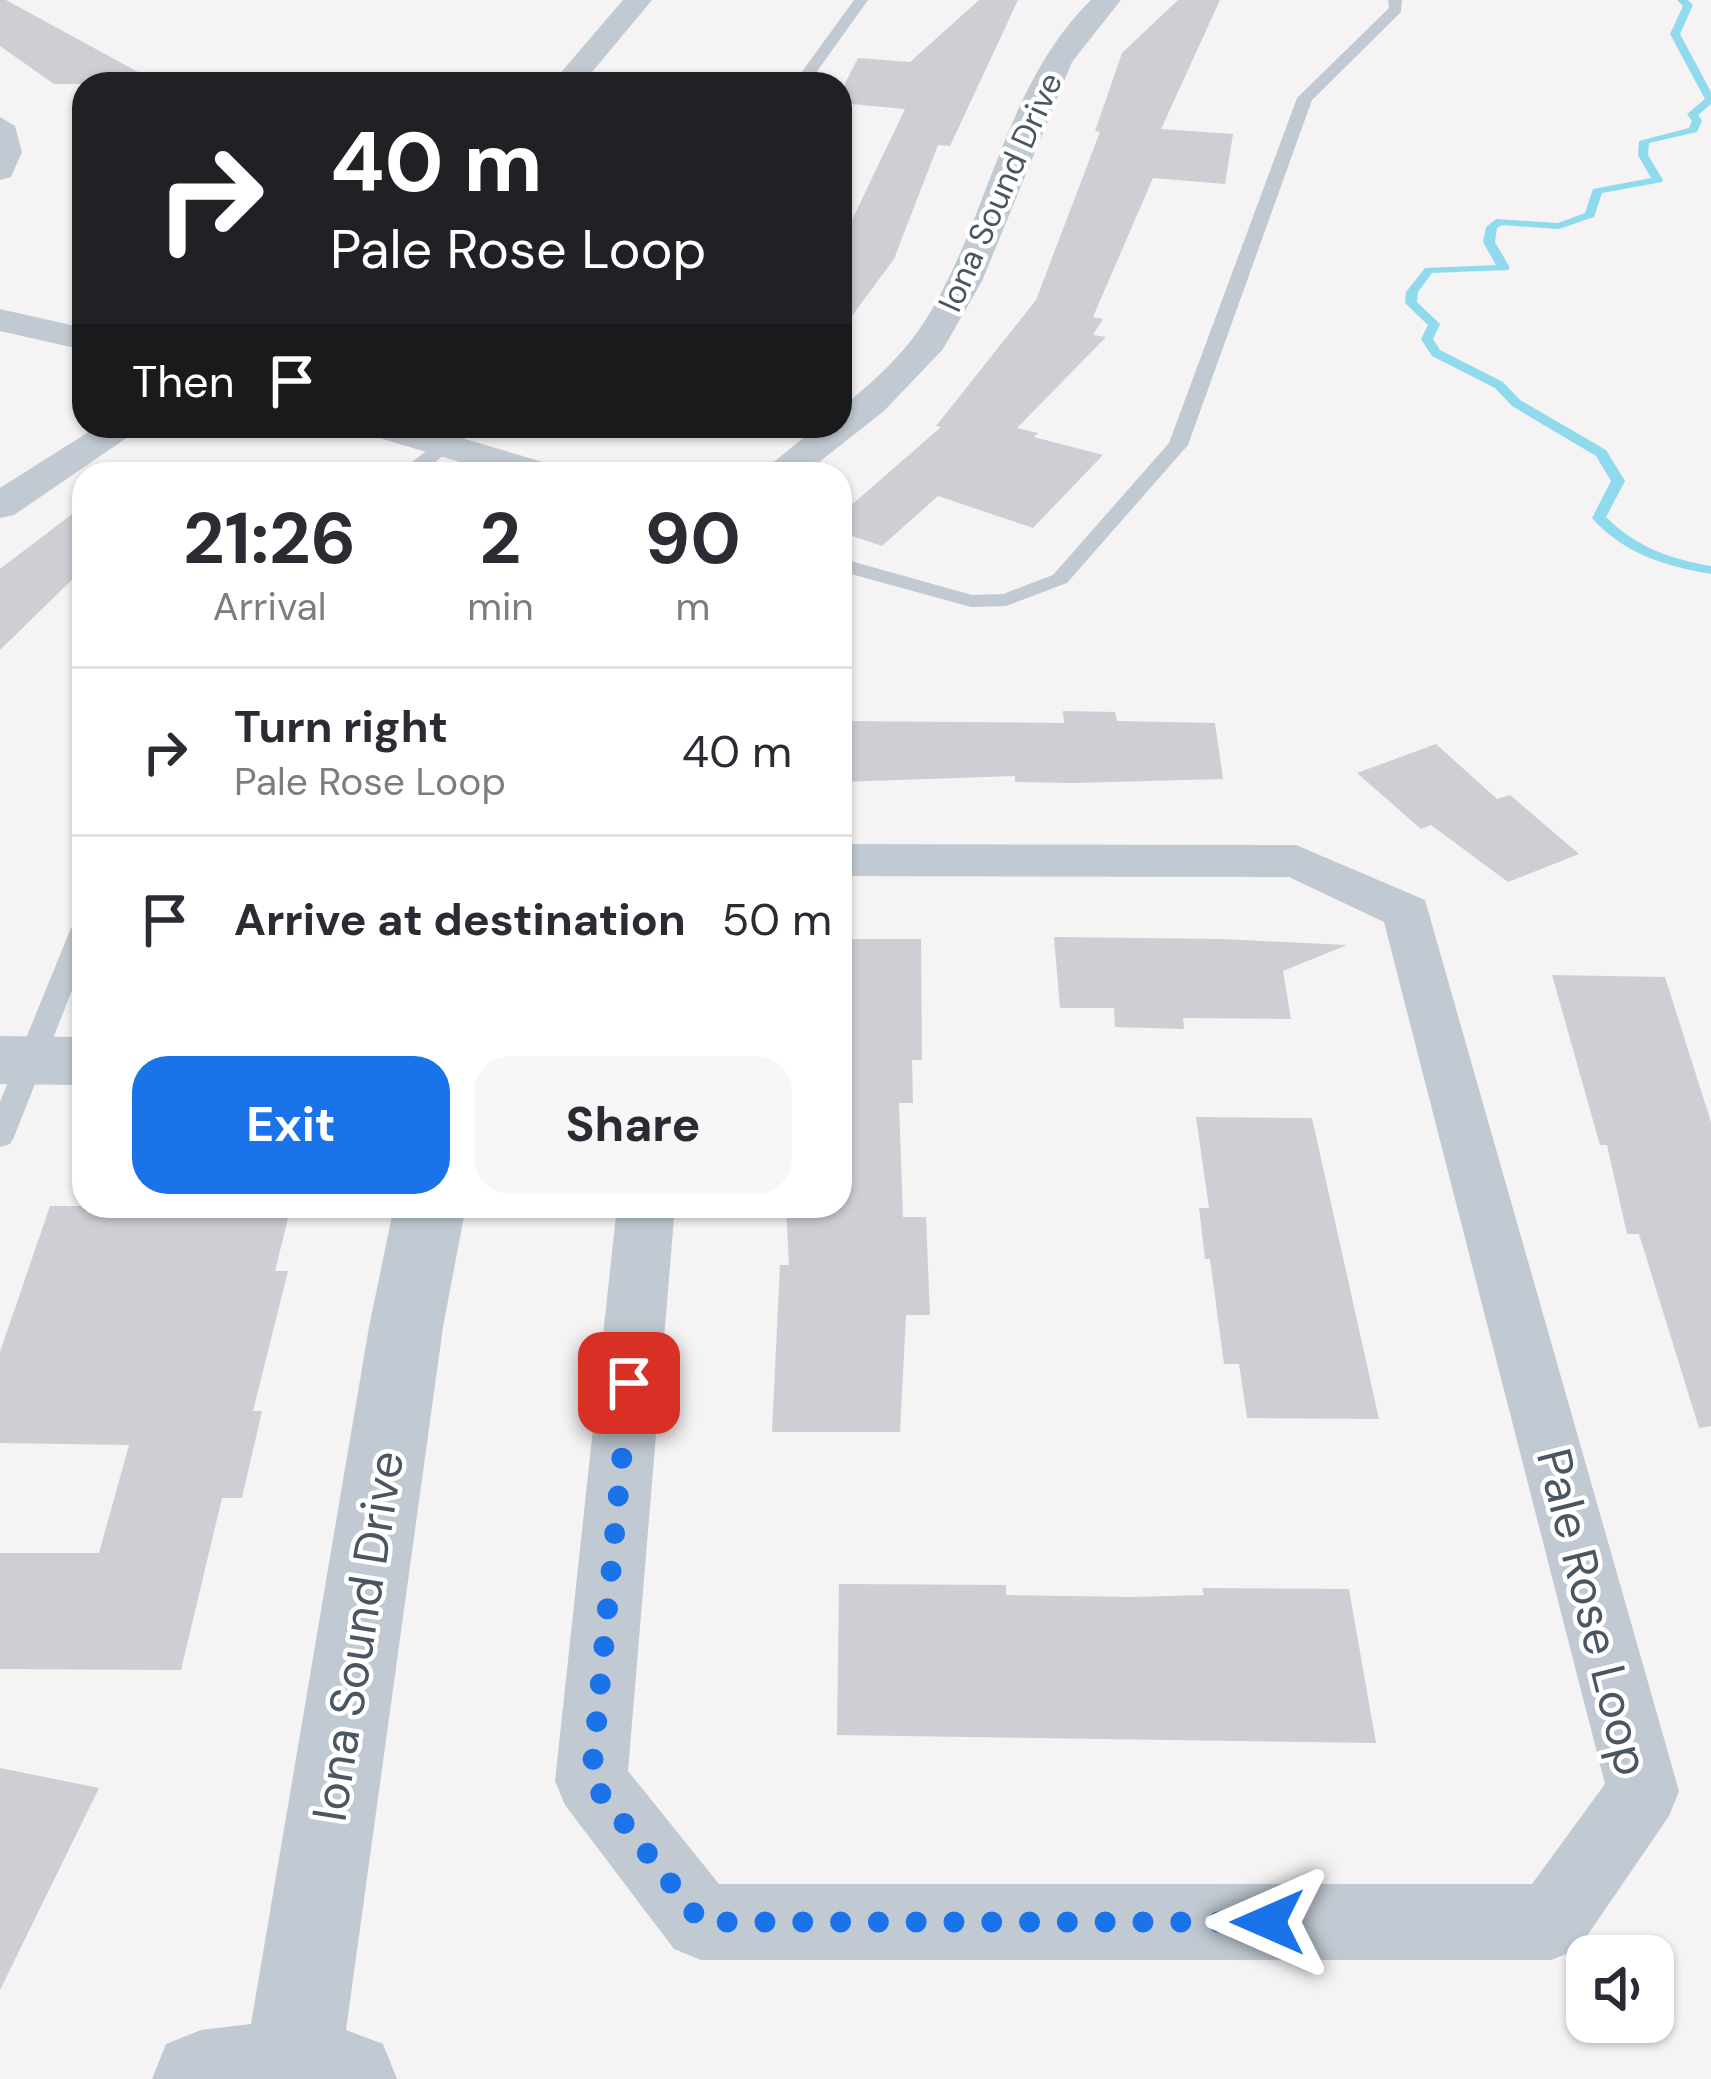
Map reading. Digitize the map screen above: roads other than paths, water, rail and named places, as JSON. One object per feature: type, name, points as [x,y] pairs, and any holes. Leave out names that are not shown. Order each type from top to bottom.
[{"type":"street","points":[[576,72],[638,0]]},
{"type":"street","name":"Iona Sound Drive","points":[[852,418],[874,401],[945,319],[1068,38],[1107,0]]},
{"type":"street","points":[[0,126],[6,152],[0,170]]},
{"type":"street","points":[[0,320],[72,336]]},
{"type":"street","points":[[0,506],[106,438]]},
{"type":"street","points":[[461,438],[515,462]]},
{"type":"street","name":"Iona Sound Drive","points":[[795,462],[826,438]]},
{"type":"street","name":"Pale Rose Loop","points":[[645,1218],[591,1781],[701,1922],[1552,1922],[1643,1791],[1407,912],[1296,862],[852,860]]},
{"type":"street","name":"Iona Sound Drive","points":[[281,2075],[428,1218]]},
{"type":"lane","points":[[809,72],[861,0]]},
{"type":"lane","points":[[852,567],[971,601],[1006,600],[1060,579],[1178,446],[1305,98],[1396,9],[1395,0]]},
{"type":"lane","points":[[423,462],[454,438]]},
{"type":"lane","points":[[0,1137],[38,1061],[72,963]]},
{"type":"waterway","points":[[1682,0],[1688,5],[1675,34],[1710,100],[1692,114],[1697,121],[1693,130],[1644,141],[1643,155],[1658,180],[1597,191],[1590,215],[1559,226],[1500,221],[1492,227],[1489,242],[1504,268],[1429,270],[1412,292],[1411,303],[1434,324],[1427,339],[1436,353],[1499,385],[1516,403],[1601,453],[1618,481],[1599,518],[1611,530],[1650,554],[1711,570]]}]
